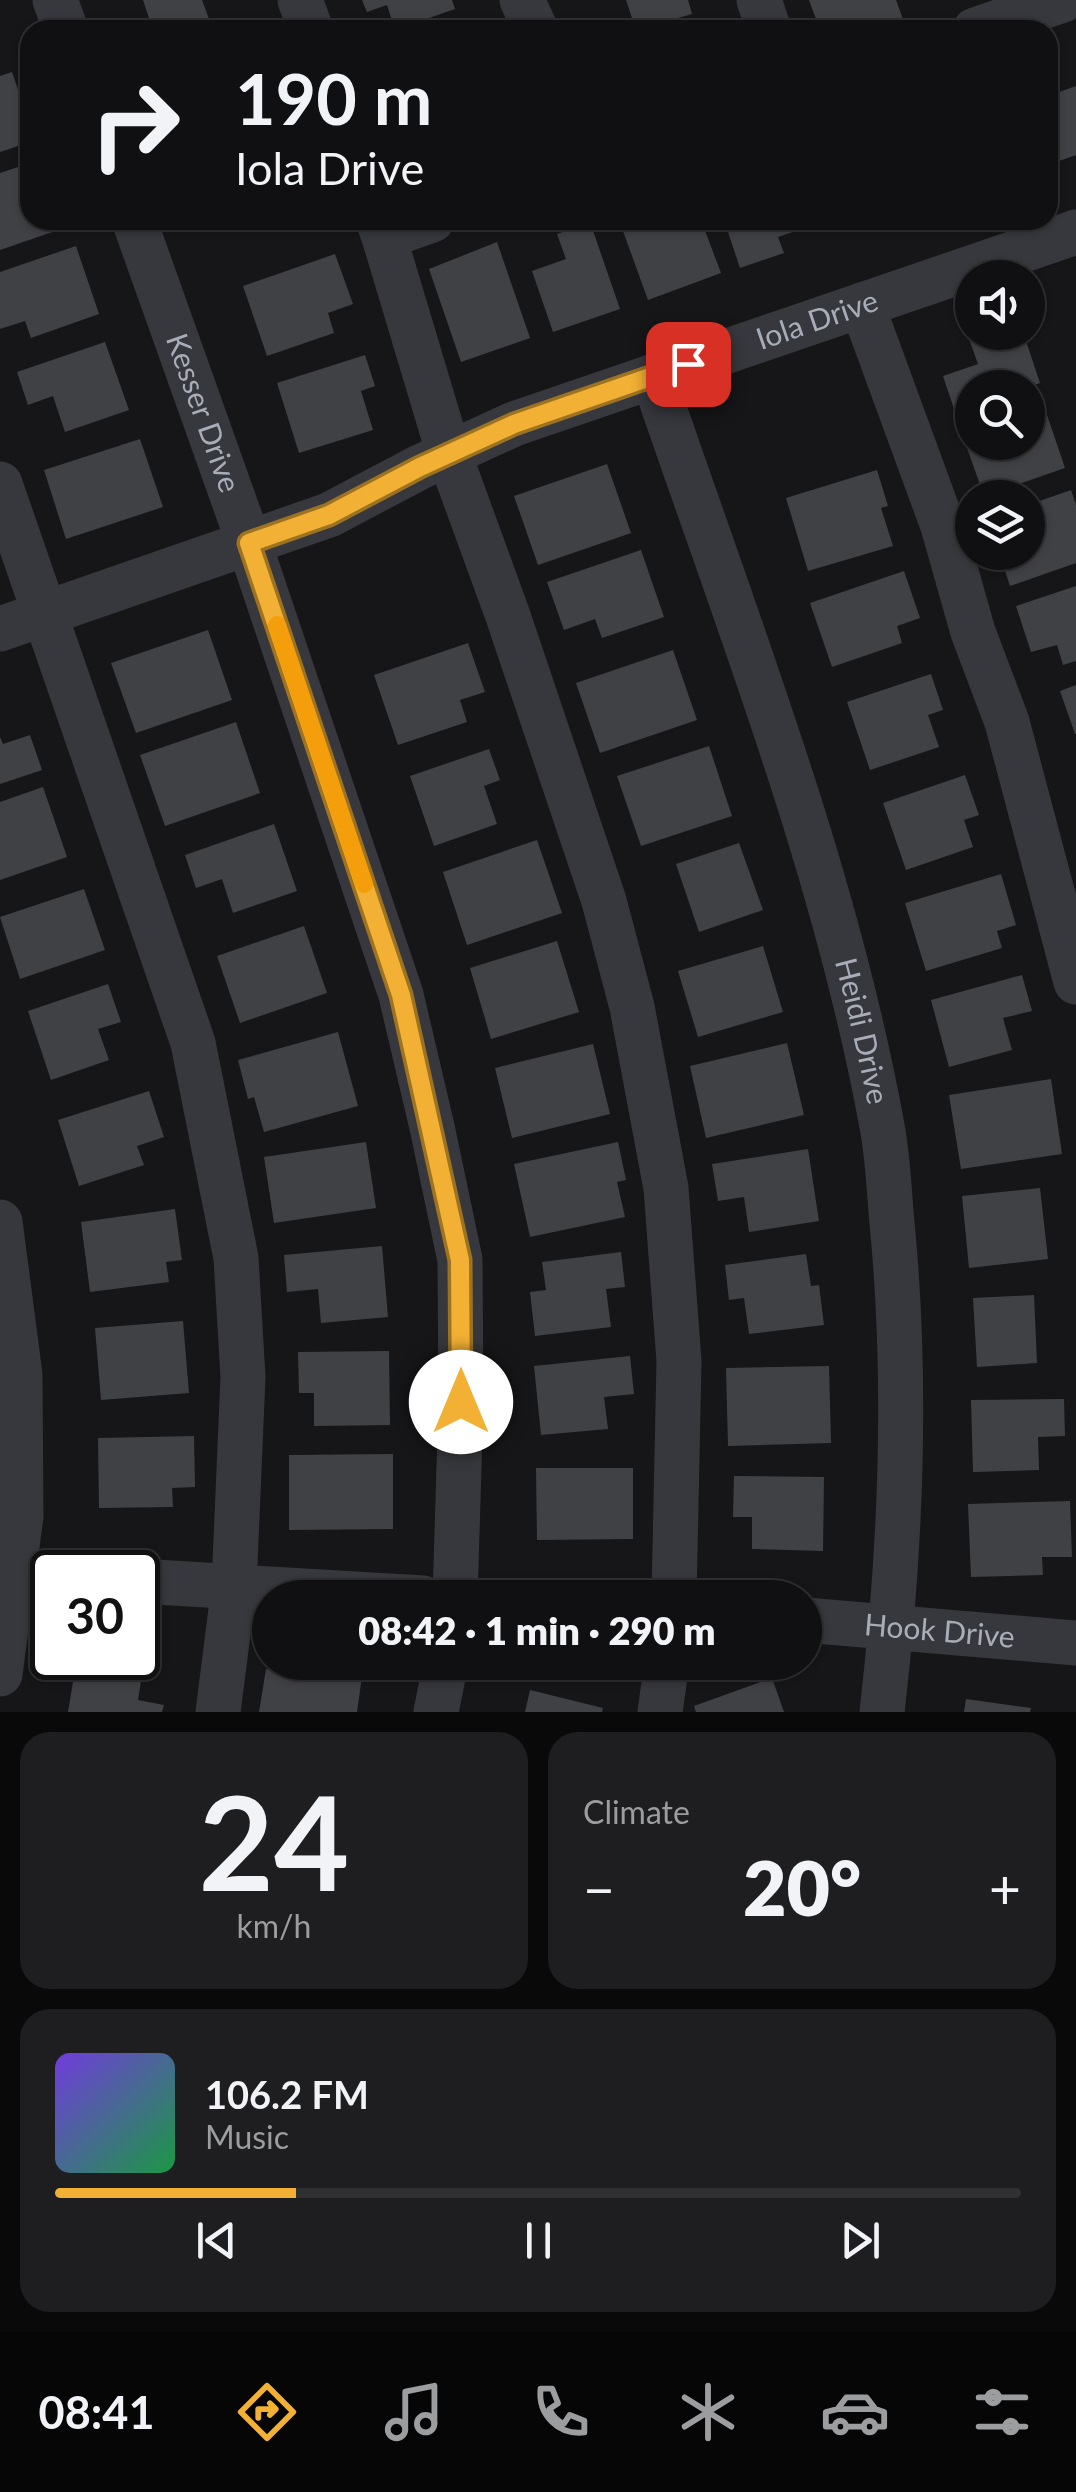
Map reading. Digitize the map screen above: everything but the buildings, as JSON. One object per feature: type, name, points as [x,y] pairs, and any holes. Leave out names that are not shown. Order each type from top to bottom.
[{"type":"street","points":[[1004,20],[1063,0]]},
{"type":"street","name":"Kesser Drive","points":[[138,230],[249,543],[401,995],[460,1260],[456,1580]]},
{"type":"street","points":[[382,230],[448,454],[508,616],[604,901],[632,1008],[666,1188],[679,1361],[674,1580]]},
{"type":"street","name":"Iola Drive","points":[[0,628],[329,515],[514,424],[862,305],[1073,242]]},
{"type":"street","points":[[862,305],[930,488],[972,632],[1007,722],[1076,982]]},
{"type":"street","name":"Heidi Drive","points":[[653,376],[802,814],[852,987],[883,1129],[900,1303],[902,1448],[892,1626],[882,1712]]},
{"type":"street","points":[[0,484],[193,1043],[236,1258],[244,1377],[234,1586],[218,1712]]},
{"type":"street","points":[[0,1222],[20,1374],[22,1575],[0,1674]]},
{"type":"street","points":[[160,1582],[252,1587]]},
{"type":"street","name":"Hook Drive","points":[[822,1621],[1076,1643]]},
{"type":"street","points":[[436,1712],[442,1680]]},
{"type":"street","points":[[660,1712],[664,1680]]},
{"type":"slow traffic","points":[[277,625],[364,884]]},
{"type":"route","points":[[461,1402],[460,1260],[401,995],[249,543],[329,515],[514,424],[688,364]]}]
